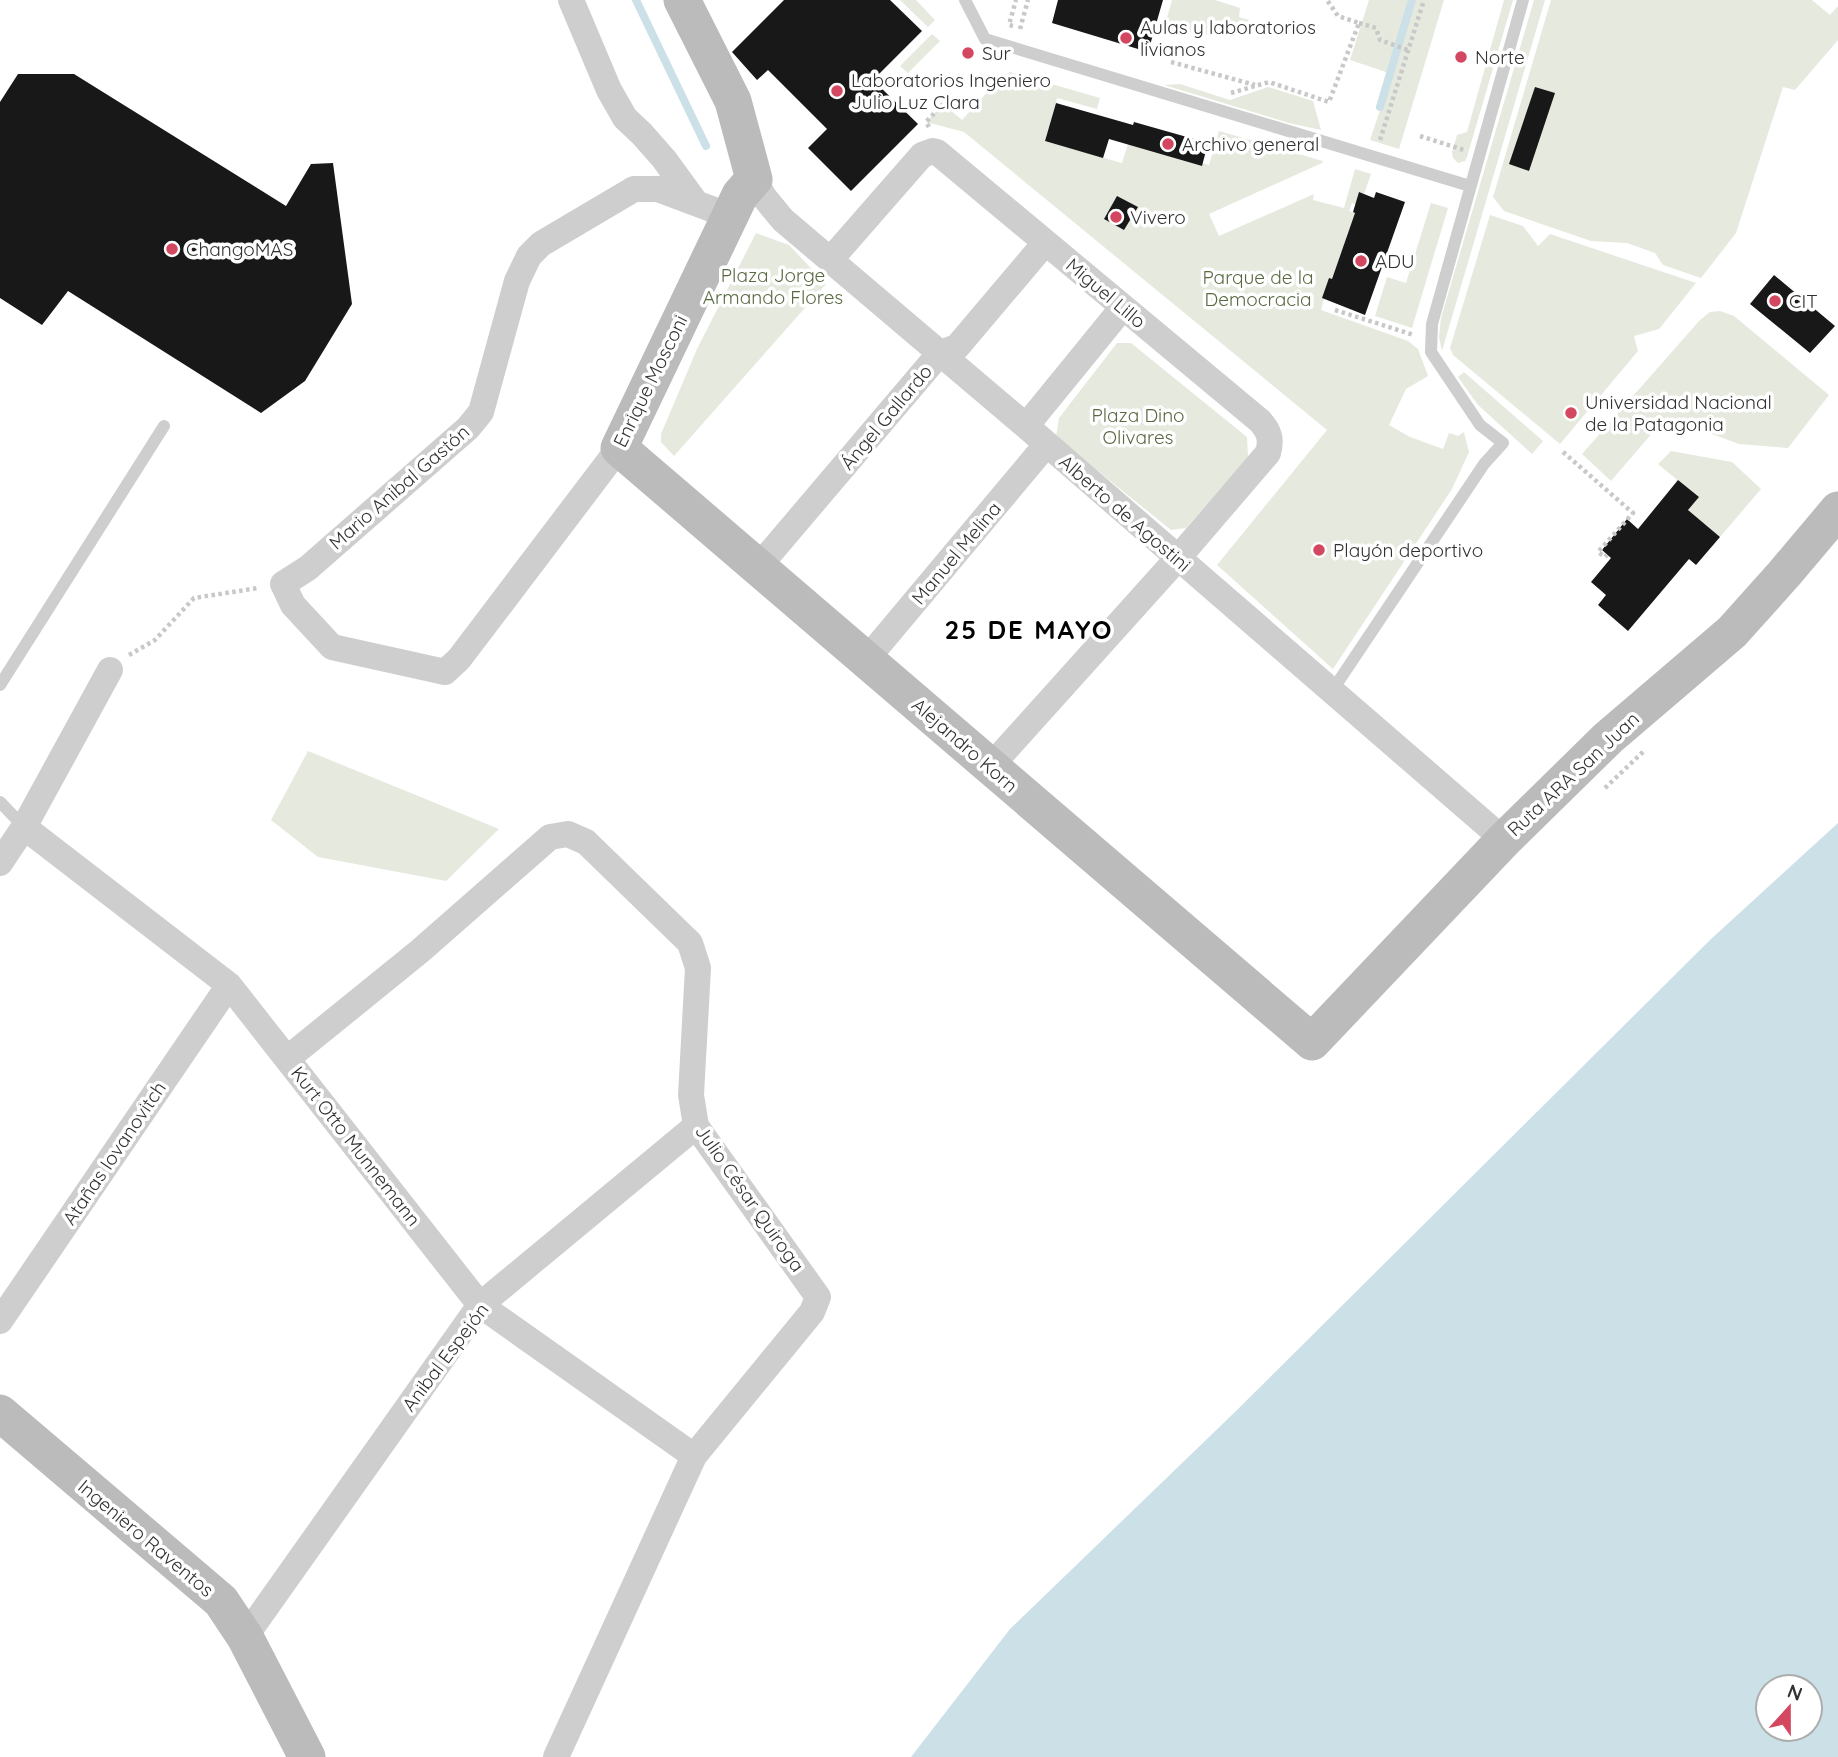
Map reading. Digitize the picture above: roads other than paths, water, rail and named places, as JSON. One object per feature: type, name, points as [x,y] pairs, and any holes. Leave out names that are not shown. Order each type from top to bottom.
[{"type":"street","points":[[571,0],[609,90],[625,118],[664,159],[696,203]]},
{"type":"street","points":[[682,0],[733,101],[754,179]]},
{"type":"street","name":"Miguel Lillo","points":[[831,260],[922,155],[933,150],[1260,421],[1269,432],[1268,453],[1178,558]]},
{"type":"street","name":"Enrique Mosconi","points":[[284,584],[293,605],[332,647],[445,672],[459,659],[619,448],[740,195],[754,179]]},
{"type":"street","name":"Alberto de Agostini","points":[[754,179],[764,197],[783,220],[1026,426],[1504,840]]},
{"type":"street","name":"Mario Anibal Gastón","points":[[284,584],[308,568],[468,428],[481,412],[517,281],[529,256],[541,244],[634,189],[658,189],[730,216]]},
{"type":"street","name":"Ángel Gallardo","points":[[759,566],[940,354],[957,347],[1045,243]]},
{"type":"street","points":[[1026,426],[1123,307]]},
{"type":"street","name":"Manuel Melina","points":[[866,660],[1046,445]]},
{"type":"street","name":"Alejandro Korn","points":[[619,448],[1312,1042]]},
{"type":"street","name":"Ruta ARA San Juan","points":[[1312,1042],[1504,840],[1608,738],[1732,632],[1838,510]]},
{"type":"street","points":[[989,767],[1178,558]]},
{"type":"street","points":[[0,863],[23,827],[110,670]]},
{"type":"street","name":"Kurt Otto Munnemann","points":[[23,827],[229,985],[480,1306],[694,1455]]},
{"type":"street","name":"Julio César Quiroga","points":[[288,1058],[421,951],[550,837],[568,834],[586,842],[690,943],[698,968],[691,1095],[696,1126],[818,1297],[812,1312],[694,1455]]},
{"type":"street","name":"Atañas Iovanovitch","points":[[0,1321],[229,985]]},
{"type":"street","name":"Anibal Espejón","points":[[245,1637],[480,1306],[696,1126]]},
{"type":"street","name":"Ingeniero Raventos","points":[[0,1413],[221,1601],[245,1637],[307,1757]]},
{"type":"street","points":[[556,1757],[694,1455]]},
{"type":"lane","points":[[965,0],[985,39],[1470,186]]},
{"type":"lane","points":[[1332,691],[1484,464],[1503,443],[1480,425],[1431,352],[1433,324],[1523,0]]},
{"type":"lane","points":[[0,685],[164,426]]},
{"type":"lane","points":[[0,802],[23,827]]},
{"type":"waterway","points":[[636,0],[706,146]]},
{"type":"waterway","points":[[1380,107],[1412,0]]},
{"type":"place","name":"Aulas y laboratorios livianos","points":[[1126,38]]},
{"type":"place","name":"Sur","points":[[968,53]]},
{"type":"place","name":"Norte","points":[[1461,57]]},
{"type":"place","name":"Laboratorios Ingeniero Julio Luz Clara","points":[[837,91]]},
{"type":"place","name":"Archivo general","points":[[1168,144]]},
{"type":"place","name":"Vivero","points":[[1116,217]]},
{"type":"place","name":"ChangoMAS","points":[[172,249]]},
{"type":"place","name":"ADU","points":[[1361,261]]},
{"type":"place","name":"CIT","points":[[1775,301]]},
{"type":"place","name":"Universidad Nacional de la Patagonia","points":[[1571,413]]},
{"type":"place","name":"Playón deportivo","points":[[1319,550]]},
{"type":"district","name":"25 DE MAYO","points":[[1029,630]]},
{"type":"park label","name":"Plaza Jorge Armando Flores","points":[[773,286]]},
{"type":"park label","name":"Parque de la Democracia","points":[[1258,288]]},
{"type":"park label","name":"Plaza Dino Olivares","points":[[1138,426]]}]
